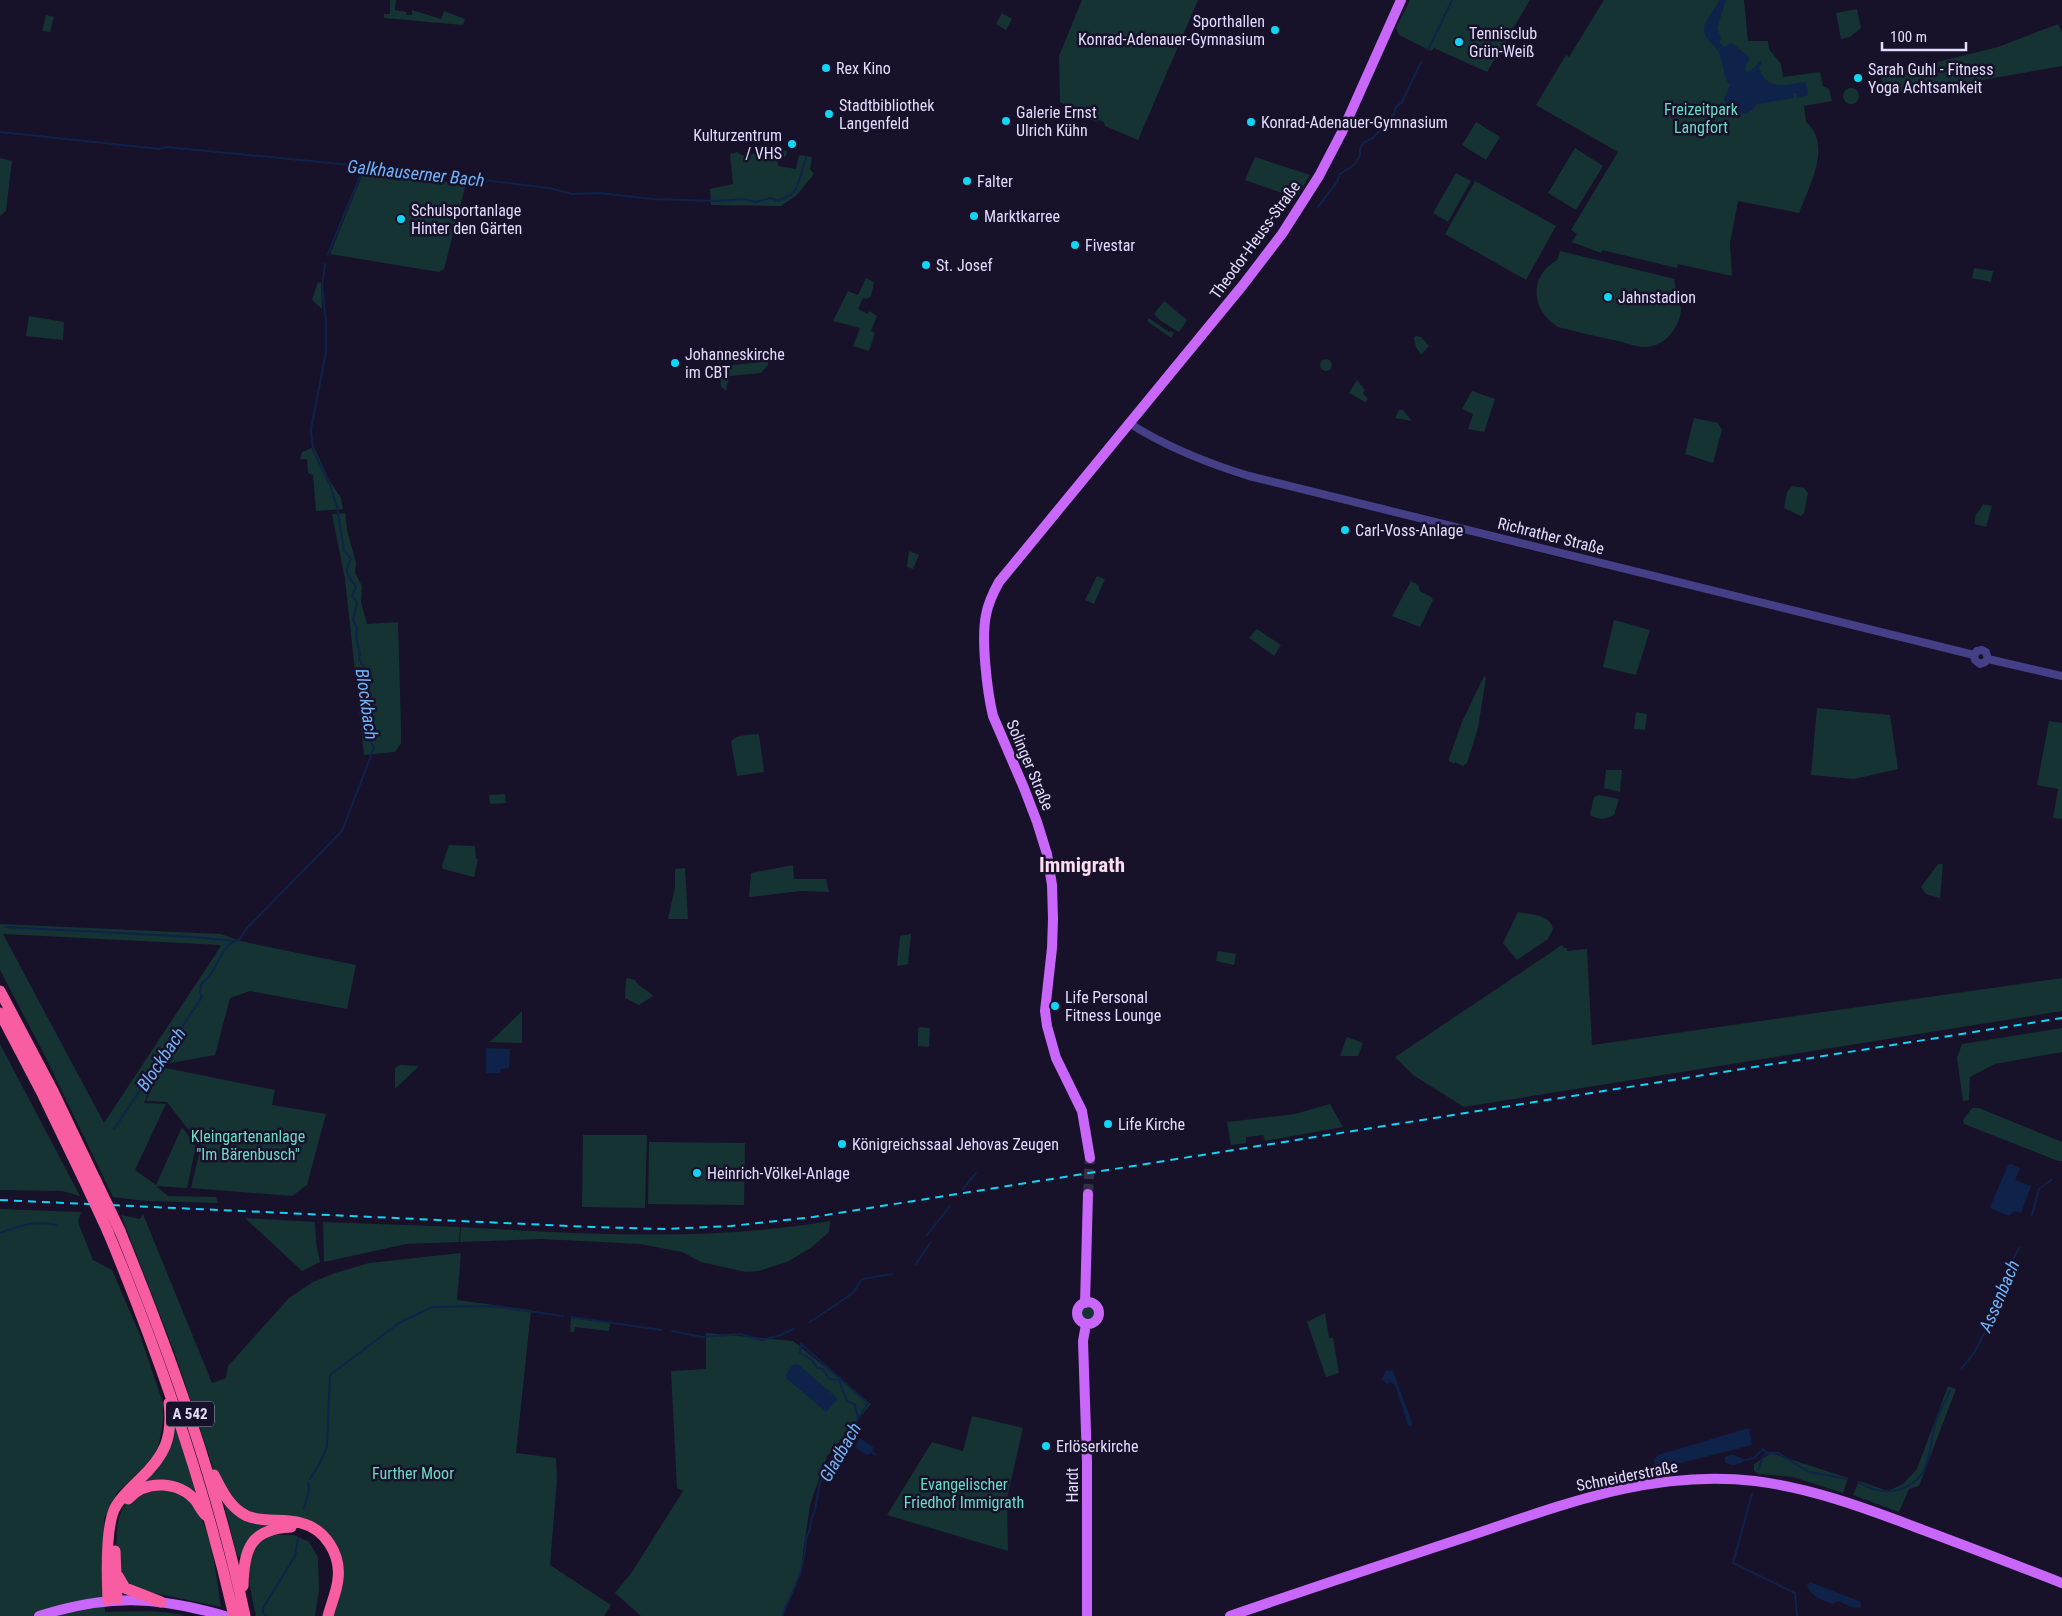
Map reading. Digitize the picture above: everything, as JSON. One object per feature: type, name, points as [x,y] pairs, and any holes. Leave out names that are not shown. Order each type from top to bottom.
[{"type":"highway","name":"A 542","points":[[0,991],[53,1091],[95,1179],[163,1369],[237,1603],[246,1616]]},
{"type":"highway","name":"A 542","points":[[0,1013],[43,1095],[83,1178],[114,1231],[162,1338],[191,1418],[228,1542],[237,1603],[234,1616]]},
{"type":"highway","points":[[113,1600],[109,1540],[111,1518],[115,1507],[124,1495],[157,1462],[167,1444],[170,1433],[170,1415],[164,1388],[163,1369]]},
{"type":"highway","points":[[191,1418],[204,1444],[213,1473],[228,1501],[247,1516],[301,1523],[318,1531],[326,1538],[337,1559],[339,1570],[338,1581],[328,1616]]},
{"type":"highway","points":[[113,1600],[117,1575],[116,1521],[122,1506],[130,1496],[138,1491],[159,1484],[179,1488],[196,1502],[203,1514],[210,1519]]},
{"type":"highway","points":[[237,1603],[246,1554],[253,1542],[262,1534],[271,1530],[291,1527],[312,1533],[321,1541],[332,1563],[331,1585],[320,1616]]},
{"type":"highway","points":[[117,1575],[124,1588],[161,1602]]},
{"type":"main road","name":"Theodor-Heuss-Straße","points":[[1129,423],[1243,285],[1296,215],[1342,132],[1401,0]]},
{"type":"main road","name":"Solinger Straße","points":[[1090,1158],[1082,1111],[1052,1049],[1047,1026],[1046,1012],[1051,968],[1053,922],[1053,898],[1047,854],[1028,797],[993,716],[989,701],[984,630],[986,614],[999,582],[1129,423]]},
{"type":"main road","points":[[1085,1303],[1088,1194]]},
{"type":"main road","points":[[1085,1303],[1094,1305],[1099,1313],[1095,1322],[1086,1324],[1079,1319],[1077,1314],[1079,1307],[1085,1303]]},
{"type":"main road","name":"Hardt","points":[[1086,1324],[1083,1341],[1087,1462],[1087,1616]]},
{"type":"main road","name":"Schneiderstraße","points":[[1230,1616],[1583,1498],[1646,1484],[1685,1479],[1718,1478],[1753,1481],[1818,1494],[1881,1514],[2062,1582]]},
{"type":"main road","points":[[39,1616],[73,1606],[113,1600],[161,1602],[225,1616]]},
{"type":"street","name":"Richrather Straße","points":[[1129,423],[1186,454],[1218,467],[1249,476],[1974,655],[1975,660],[1979,663],[1985,662],[1988,659],[2062,676]]},
{"type":"green space","points":[[390,0],[396,0],[395,10],[406,12],[406,15],[412,15],[412,10],[441,19],[444,11],[465,19],[463,25],[384,18],[384,14],[390,14]]},
{"type":"green space","points":[[1082,0],[1198,0],[1138,140],[1105,126],[1104,122],[1099,120],[1096,122],[1060,102],[1059,56]]},
{"type":"green space","name":"Tennisclub Grün-Weiß","points":[[1410,0],[1530,0],[1487,72],[1434,48],[1431,51],[1399,35],[1396,28]]},
{"type":"green space","name":"Freizeitpark Langfort","points":[[1604,0],[1744,0],[1748,41],[1768,41],[1769,49],[1781,64],[1783,77],[1820,72],[1823,86],[1829,89],[1832,101],[1804,106],[1806,122],[1814,131],[1818,142],[1818,154],[1813,178],[1799,213],[1738,201],[1730,243],[1732,276],[1678,264],[1677,268],[1602,250],[1601,253],[1572,242],[1577,234],[1571,230],[1618,152],[1536,105],[1566,55],[1569,57]]},
{"type":"green space","points":[[1857,9],[1861,28],[1850,37],[1841,39],[1836,13]]},
{"type":"green space","points":[[1002,13],[1012,19],[1006,30],[996,24]]},
{"type":"green space","points":[[46,15],[54,17],[50,32],[42,31]]},
{"type":"green space","points":[[2058,24],[2062,32],[2062,66],[1884,97],[1881,76],[1998,47]]},
{"type":"green space","points":[[1851,88],[1857,90],[1859,96],[1857,102],[1851,104],[1845,102],[1843,96],[1845,90]]},
{"type":"green space","points":[[1476,122],[1500,137],[1486,160],[1462,145]]},
{"type":"green space","points":[[759,146],[787,151],[786,156],[778,160],[778,166],[796,169],[799,155],[812,157],[810,169],[814,174],[797,195],[781,206],[711,205],[710,189],[733,184],[730,154],[737,152],[746,156],[750,155]]},
{"type":"green space","points":[[1575,148],[1603,166],[1576,210],[1548,193]]},
{"type":"green space","points":[[1255,157],[1310,175],[1296,198],[1245,180]]},
{"type":"green space","points":[[0,158],[12,161],[6,211],[0,216]]},
{"type":"green space","name":"Schulsportanlage Hinter den Gärten","points":[[363,173],[466,184],[444,269],[439,272],[330,254]]},
{"type":"green space","points":[[1456,173],[1471,181],[1448,222],[1433,213]]},
{"type":"green space","points":[[1475,181],[1556,226],[1526,280],[1445,234]]},
{"type":"green space","name":"Jahnstadion","points":[[1560,251],[1675,279],[1681,311],[1672,333],[1657,344],[1645,347],[1558,327],[1542,312],[1536,294],[1537,284],[1541,275],[1557,260]]},
{"type":"green space","points":[[1974,268],[1993,271],[1991,282],[1972,278]]},
{"type":"green space","points":[[866,278],[874,282],[871,296],[867,299],[863,298],[858,309],[868,314],[869,311],[877,316],[871,331],[875,333],[869,351],[853,346],[860,328],[833,321],[848,291],[858,295]]},
{"type":"green space","points":[[318,282],[321,283],[322,309],[312,300]]},
{"type":"green space","points":[[1164,301],[1187,320],[1179,332],[1161,321],[1154,314]]},
{"type":"green space","points":[[29,316],[64,322],[63,340],[26,336]]},
{"type":"green space","points":[[1149,318],[1169,332],[1174,333],[1171,338],[1147,321]]},
{"type":"green space","points":[[1416,336],[1421,337],[1429,346],[1421,355],[1416,347],[1414,338]]},
{"type":"green space","points":[[1324,359],[1328,359],[1332,365],[1328,371],[1324,371],[1320,367],[1320,363]]},
{"type":"green space","points":[[768,361],[768,365],[761,373],[730,376],[726,388],[727,391],[721,387],[720,375],[724,366]]},
{"type":"green space","points":[[1357,380],[1365,390],[1363,393],[1368,399],[1365,402],[1349,393]]},
{"type":"green space","points":[[1472,391],[1495,399],[1484,432],[1468,429],[1473,414],[1462,409]]},
{"type":"green space","points":[[1399,410],[1403,410],[1412,421],[1395,418]]},
{"type":"green space","points":[[1694,418],[1718,423],[1722,430],[1713,463],[1685,454]]},
{"type":"green space","points":[[314,447],[329,480],[341,498],[343,509],[316,511],[313,475],[308,473],[307,459],[300,459],[302,452]]},
{"type":"green space","points":[[1792,486],[1804,488],[1808,493],[1804,513],[1801,516],[1784,508],[1787,492]]},
{"type":"green space","points":[[1983,504],[1992,506],[1986,527],[1975,524],[1976,515]]},
{"type":"green space","points":[[345,513],[347,530],[356,563],[355,573],[362,586],[361,602],[367,624],[398,622],[401,743],[395,752],[364,755],[345,579],[332,514]]},
{"type":"green space","points":[[909,551],[919,555],[913,569],[907,567]]},
{"type":"green space","points":[[1097,576],[1105,579],[1094,604],[1085,600]]},
{"type":"green space","points":[[1411,581],[1418,585],[1420,591],[1433,600],[1420,627],[1392,616]]},
{"type":"green space","points":[[1614,620],[1650,630],[1636,675],[1603,667]]},
{"type":"green space","points":[[1257,629],[1281,645],[1274,656],[1249,638]]},
{"type":"green space","points":[[1484,676],[1486,678],[1478,728],[1467,763],[1463,766],[1455,762],[1454,764],[1449,761],[1449,758],[1462,722]]},
{"type":"green space","points":[[1817,708],[1890,715],[1898,769],[1854,779],[1811,775]]},
{"type":"green space","points":[[1636,712],[1647,714],[1645,730],[1634,729]]},
{"type":"green space","points":[[2049,721],[2062,723],[2062,819],[2053,818],[2058,789],[2037,785]]},
{"type":"green space","points":[[759,734],[764,772],[737,776],[731,742],[740,736]]},
{"type":"green space","points":[[1606,770],[1622,770],[1620,792],[1604,788]]},
{"type":"green space","points":[[505,794],[506,803],[490,804],[489,795]]},
{"type":"green space","points":[[1599,795],[1619,799],[1614,815],[1602,819],[1590,815],[1594,797]]},
{"type":"green space","points":[[449,845],[475,846],[476,859],[478,859],[474,877],[443,869],[442,866]]},
{"type":"green space","points":[[1938,864],[1943,864],[1940,898],[1926,894],[1921,887]]},
{"type":"green space","points":[[793,865],[794,879],[826,879],[829,892],[801,891],[749,897],[751,873]]},
{"type":"green space","points":[[685,868],[688,919],[668,919],[675,887],[675,869]]},
{"type":"green space","points":[[1518,912],[1544,918],[1548,920],[1553,929],[1548,939],[1517,960],[1503,943]]},
{"type":"green space","points":[[0,924],[221,934],[240,941],[356,965],[347,1009],[250,991],[230,998],[215,1055],[160,1065],[144,1103],[166,1104],[135,1170],[156,1185],[182,1127],[196,1146],[187,1188],[156,1186],[168,1196],[216,1197],[218,1203],[146,1201],[113,1197],[43,1052],[0,970]],"holes":[[[3,934],[220,945],[104,1123]]]},
{"type":"green space","points":[[911,934],[908,964],[897,966],[900,936]]},
{"type":"green space","points":[[1562,945],[1564,948],[1567,948],[1567,951],[1587,949],[1592,1045],[2062,978],[2062,1011],[1464,1107],[1413,1075],[1395,1057]]},
{"type":"green space","points":[[1218,951],[1236,954],[1234,965],[1216,961]]},
{"type":"green space","points":[[627,978],[635,980],[653,996],[639,1005],[625,998]]},
{"type":"green space","points":[[522,1011],[522,1043],[490,1042]]},
{"type":"green space","points":[[919,1027],[930,1028],[929,1047],[918,1046]]},
{"type":"green space","points":[[2062,1028],[2062,1052],[1995,1064],[1970,1077],[1969,1100],[1963,1101],[1957,1058],[1962,1044]]},
{"type":"green space","points":[[1347,1037],[1363,1043],[1358,1056],[1340,1056]]},
{"type":"green space","points":[[0,1044],[80,1196],[62,1191],[0,1190]]},
{"type":"green space","points":[[400,1065],[419,1066],[395,1089],[395,1068]]},
{"type":"green space","name":"Kleingartenanlage \"Im Bärenbusch\"","points":[[161,1067],[275,1090],[272,1105],[326,1114],[307,1185],[292,1196],[191,1188],[201,1146],[167,1102],[146,1101]]},
{"type":"green space","points":[[1330,1104],[1343,1127],[1265,1141],[1263,1135],[1246,1137],[1246,1143],[1231,1145],[1227,1122],[1295,1114]]},
{"type":"green space","points":[[1972,1108],[1979,1108],[2062,1142],[2062,1161],[1964,1124],[1963,1120]]},
{"type":"green space","points":[[583,1135],[647,1135],[645,1208],[582,1207]]},
{"type":"green space","name":"Heinrich-Völkel-Anlage","points":[[649,1142],[745,1143],[744,1205],[648,1204]]},
{"type":"green space","points":[[0,1209],[81,1212],[78,1222],[93,1260],[112,1270],[140,1335],[163,1403],[163,1422],[157,1454],[117,1493],[104,1519],[105,1612],[155,1612],[185,1616],[0,1616]]},
{"type":"green space","name":"Further Moor","points":[[143,1214],[212,1383],[226,1378],[228,1366],[289,1298],[313,1282],[369,1263],[461,1253],[457,1300],[531,1310],[516,1453],[556,1458],[557,1479],[550,1565],[611,1605],[604,1616],[331,1616],[339,1584],[324,1533],[245,1512],[218,1482],[173,1348],[121,1215],[140,1219]]},
{"type":"green space","points":[[245,1218],[315,1222],[320,1262],[302,1271]]},
{"type":"green space","points":[[830,1221],[829,1232],[812,1247],[789,1261],[759,1271],[746,1272],[701,1262],[682,1252],[640,1244],[542,1239],[460,1242],[461,1227],[600,1234],[692,1234],[784,1228]]},
{"type":"green space","points":[[323,1222],[460,1227],[459,1242],[406,1244],[324,1262]]},
{"type":"green space","points":[[1088,1306],[1093,1308],[1095,1313],[1093,1318],[1088,1320],[1083,1318],[1081,1313],[1083,1308]]},
{"type":"green space","points":[[1325,1313],[1329,1338],[1333,1338],[1339,1373],[1326,1377],[1307,1322]]},
{"type":"green space","points":[[571,1318],[610,1323],[609,1331],[575,1327],[574,1332],[570,1332]]},
{"type":"green space","points":[[706,1333],[793,1341],[871,1404],[827,1456],[810,1505],[800,1574],[783,1616],[641,1616],[615,1593],[632,1572],[683,1491],[677,1488],[671,1371],[706,1369]]},
{"type":"green space","points":[[1948,1386],[1956,1389],[1919,1486],[1909,1489],[1899,1512],[1853,1495],[1859,1481],[1888,1491],[1903,1484],[1917,1469]]},
{"type":"green space","name":"Evangelischer Friedhof Immigrath","points":[[972,1416],[1023,1428],[1007,1498],[1008,1551],[887,1515],[932,1442],[963,1451]]},
{"type":"green space","points":[[175,1423],[197,1498],[180,1485],[136,1486]]},
{"type":"green space","points":[[1771,1453],[1848,1478],[1843,1493],[1793,1477],[1759,1474],[1754,1471],[1754,1464]]},
{"type":"green space","points":[[159,1487],[181,1494],[191,1502],[199,1514],[206,1528],[214,1562],[221,1607],[135,1589],[120,1576],[117,1534],[121,1513],[133,1497]]},
{"type":"green space","points":[[223,1501],[277,1524],[250,1539],[240,1557],[237,1555]]},
{"type":"green space","points":[[272,1535],[294,1535],[309,1542],[318,1557],[319,1591],[315,1616],[256,1616],[250,1588],[250,1558],[258,1543]]},
{"type":"water","points":[[1719,0],[1726,0],[1717,29],[1721,37],[1720,42],[1724,47],[1732,43],[1750,58],[1745,67],[1746,72],[1754,68],[1760,61],[1762,62],[1759,68],[1768,81],[1779,85],[1806,82],[1808,95],[1797,98],[1796,93],[1793,93],[1794,98],[1757,104],[1753,109],[1744,114],[1734,112],[1726,105],[1724,99],[1730,85],[1718,51],[1704,32],[1706,22]]},
{"type":"water","points":[[486,1048],[510,1049],[509,1068],[501,1069],[500,1073],[486,1073]]},
{"type":"water","points":[[2011,1164],[2020,1168],[2015,1180],[2031,1186],[2021,1213],[2014,1211],[2009,1216],[1990,1207],[2008,1165]]},
{"type":"water","points":[[798,1364],[837,1398],[826,1412],[786,1378],[786,1374],[793,1365]]},
{"type":"water","points":[[1386,1370],[1393,1371],[1412,1423],[1411,1427],[1408,1425],[1395,1385],[1390,1382],[1387,1384],[1382,1379]]},
{"type":"water","points":[[1749,1428],[1752,1445],[1661,1468],[1655,1466],[1654,1460],[1658,1455]]},
{"type":"water","points":[[860,1438],[874,1448],[872,1451],[877,1454],[876,1456],[871,1453],[867,1455],[855,1447]]},
{"type":"water","points":[[1732,1454],[1746,1460],[1736,1465],[1725,1462],[1725,1457]]},
{"type":"water","points":[[1810,1582],[1861,1602],[1861,1607],[1854,1608],[1838,1601],[1832,1604],[1820,1599],[1809,1589],[1807,1585]]},
{"type":"waterway","points":[[1428,50],[1452,0]]},
{"type":"waterway","points":[[1318,207],[1337,182],[1340,174],[1354,165],[1360,156],[1360,148],[1363,143],[1373,138],[1394,114],[1396,107],[1402,102],[1421,62]]},
{"type":"waterway","name":"Galkhauserner Bach","points":[[0,132],[160,149],[166,147],[464,176],[549,188],[572,194],[600,193],[652,199],[717,201],[744,199],[755,202],[771,198],[778,201],[792,194],[797,187],[806,158]]},
{"type":"waterway","name":"Blockbach","points":[[328,254],[364,167]]},
{"type":"waterway","name":"Blockbach","points":[[114,1129],[202,997],[200,993],[201,984],[210,975],[225,949],[234,941],[240,939],[246,929],[342,831],[374,748],[368,737],[371,726],[365,713],[368,698],[362,684],[365,669],[359,659],[360,653],[356,638],[357,627],[353,620],[357,603],[352,596],[356,587],[347,571],[351,559],[344,550],[337,507],[330,485],[313,450],[311,429],[326,352],[326,322],[322,286],[325,264]]},
{"type":"waterway","points":[[5,927],[194,937],[234,941]]},
{"type":"waterway","points":[[963,1189],[976,1173]]},
{"type":"waterway","name":"Assenbach","points":[[2032,1215],[2039,1189],[2051,1180]]},
{"type":"waterway","points":[[927,1235],[950,1206]]},
{"type":"waterway","name":"Blockbach","points":[[0,1233],[35,1223],[56,1225]]},
{"type":"waterway","points":[[916,1264],[930,1243]]},
{"type":"waterway","name":"Assenbach","points":[[1962,1368],[1974,1353],[1985,1332],[1998,1287],[2019,1248]]},
{"type":"waterway","points":[[810,1322],[853,1293],[862,1279],[893,1274]]},
{"type":"waterway","points":[[310,1479],[320,1463],[327,1446],[330,1375],[399,1323],[432,1307],[493,1306],[563,1316]]},
{"type":"waterway","points":[[571,1317],[661,1330]]},
{"type":"waterway","points":[[672,1331],[702,1337],[741,1334],[762,1340],[794,1329]]},
{"type":"waterway","points":[[801,1344],[800,1353],[812,1360],[817,1368],[823,1369],[829,1379],[839,1380],[847,1401],[855,1405],[858,1418]]},
{"type":"waterway","name":"Gladbach","points":[[782,1616],[800,1574],[806,1538],[815,1510],[820,1482],[839,1455],[841,1446],[868,1403],[801,1344]]},
{"type":"waterway","name":"Assenbach","points":[[1858,1482],[1875,1490],[1893,1491],[1901,1489],[1917,1480],[1926,1466],[1935,1425],[1950,1391]]},
{"type":"waterway","points":[[1746,1460],[1754,1458],[1763,1449],[1767,1453]]},
{"type":"waterway","name":"Assenbach","points":[[1758,1470],[1763,1456],[1767,1453],[1778,1453],[1809,1472],[1847,1479]]},
{"type":"waterway","points":[[304,1508],[309,1491],[308,1483]]},
{"type":"waterway","name":"Assenbach","points":[[1752,1494],[1733,1563],[1795,1593],[1797,1616]]},
{"type":"waterway","points":[[267,1616],[263,1613],[263,1608],[295,1556],[298,1538]]},
{"type":"tunnel","points":[[1088,1194],[1090,1158]]},
{"type":"railway","points":[[0,1200],[592,1227],[665,1229],[731,1226],[813,1217],[2062,1018]]},
{"type":"place","name":"Sporthallen Konrad-Adenauer-Gymnasium","points":[[1275,30]]},
{"type":"place","name":"Tennisclub Grün-Weiß","points":[[1459,42]]},
{"type":"place","name":"Rex Kino","points":[[826,68]]},
{"type":"place","name":"Sarah Guhl - Fitness Yoga Achtsamkeit","points":[[1858,78]]},
{"type":"place","name":"Stadtbibliothek Langenfeld","points":[[829,114]]},
{"type":"place","name":"Galerie Ernst Ulrich Kühn","points":[[1006,121]]},
{"type":"place","name":"Konrad-Adenauer-Gymnasium","points":[[1251,122]]},
{"type":"place","name":"Kulturzentrum / VHS","points":[[792,144]]},
{"type":"place","name":"Falter","points":[[967,181]]},
{"type":"place","name":"Marktkarree","points":[[974,216]]},
{"type":"place","name":"Schulsportanlage Hinter den Gärten","points":[[401,219]]},
{"type":"place","name":"Fivestar","points":[[1075,245]]},
{"type":"place","name":"St. Josef","points":[[926,265]]},
{"type":"place","name":"Jahnstadion","points":[[1608,297]]},
{"type":"place","name":"Johanneskirche im CBT","points":[[675,363]]},
{"type":"place","name":"Carl-Voss-Anlage","points":[[1345,530]]},
{"type":"place","name":"Life Personal Fitness Lounge","points":[[1055,1006]]},
{"type":"place","name":"Life Kirche","points":[[1108,1124]]},
{"type":"place","name":"Königreichssaal Jehovas Zeugen","points":[[842,1144]]},
{"type":"place","name":"Heinrich-Völkel-Anlage","points":[[697,1173]]},
{"type":"place","name":"Erlöserkirche","points":[[1046,1446]]},
{"type":"district","name":"Immigrath","points":[[1082,865]]}]
